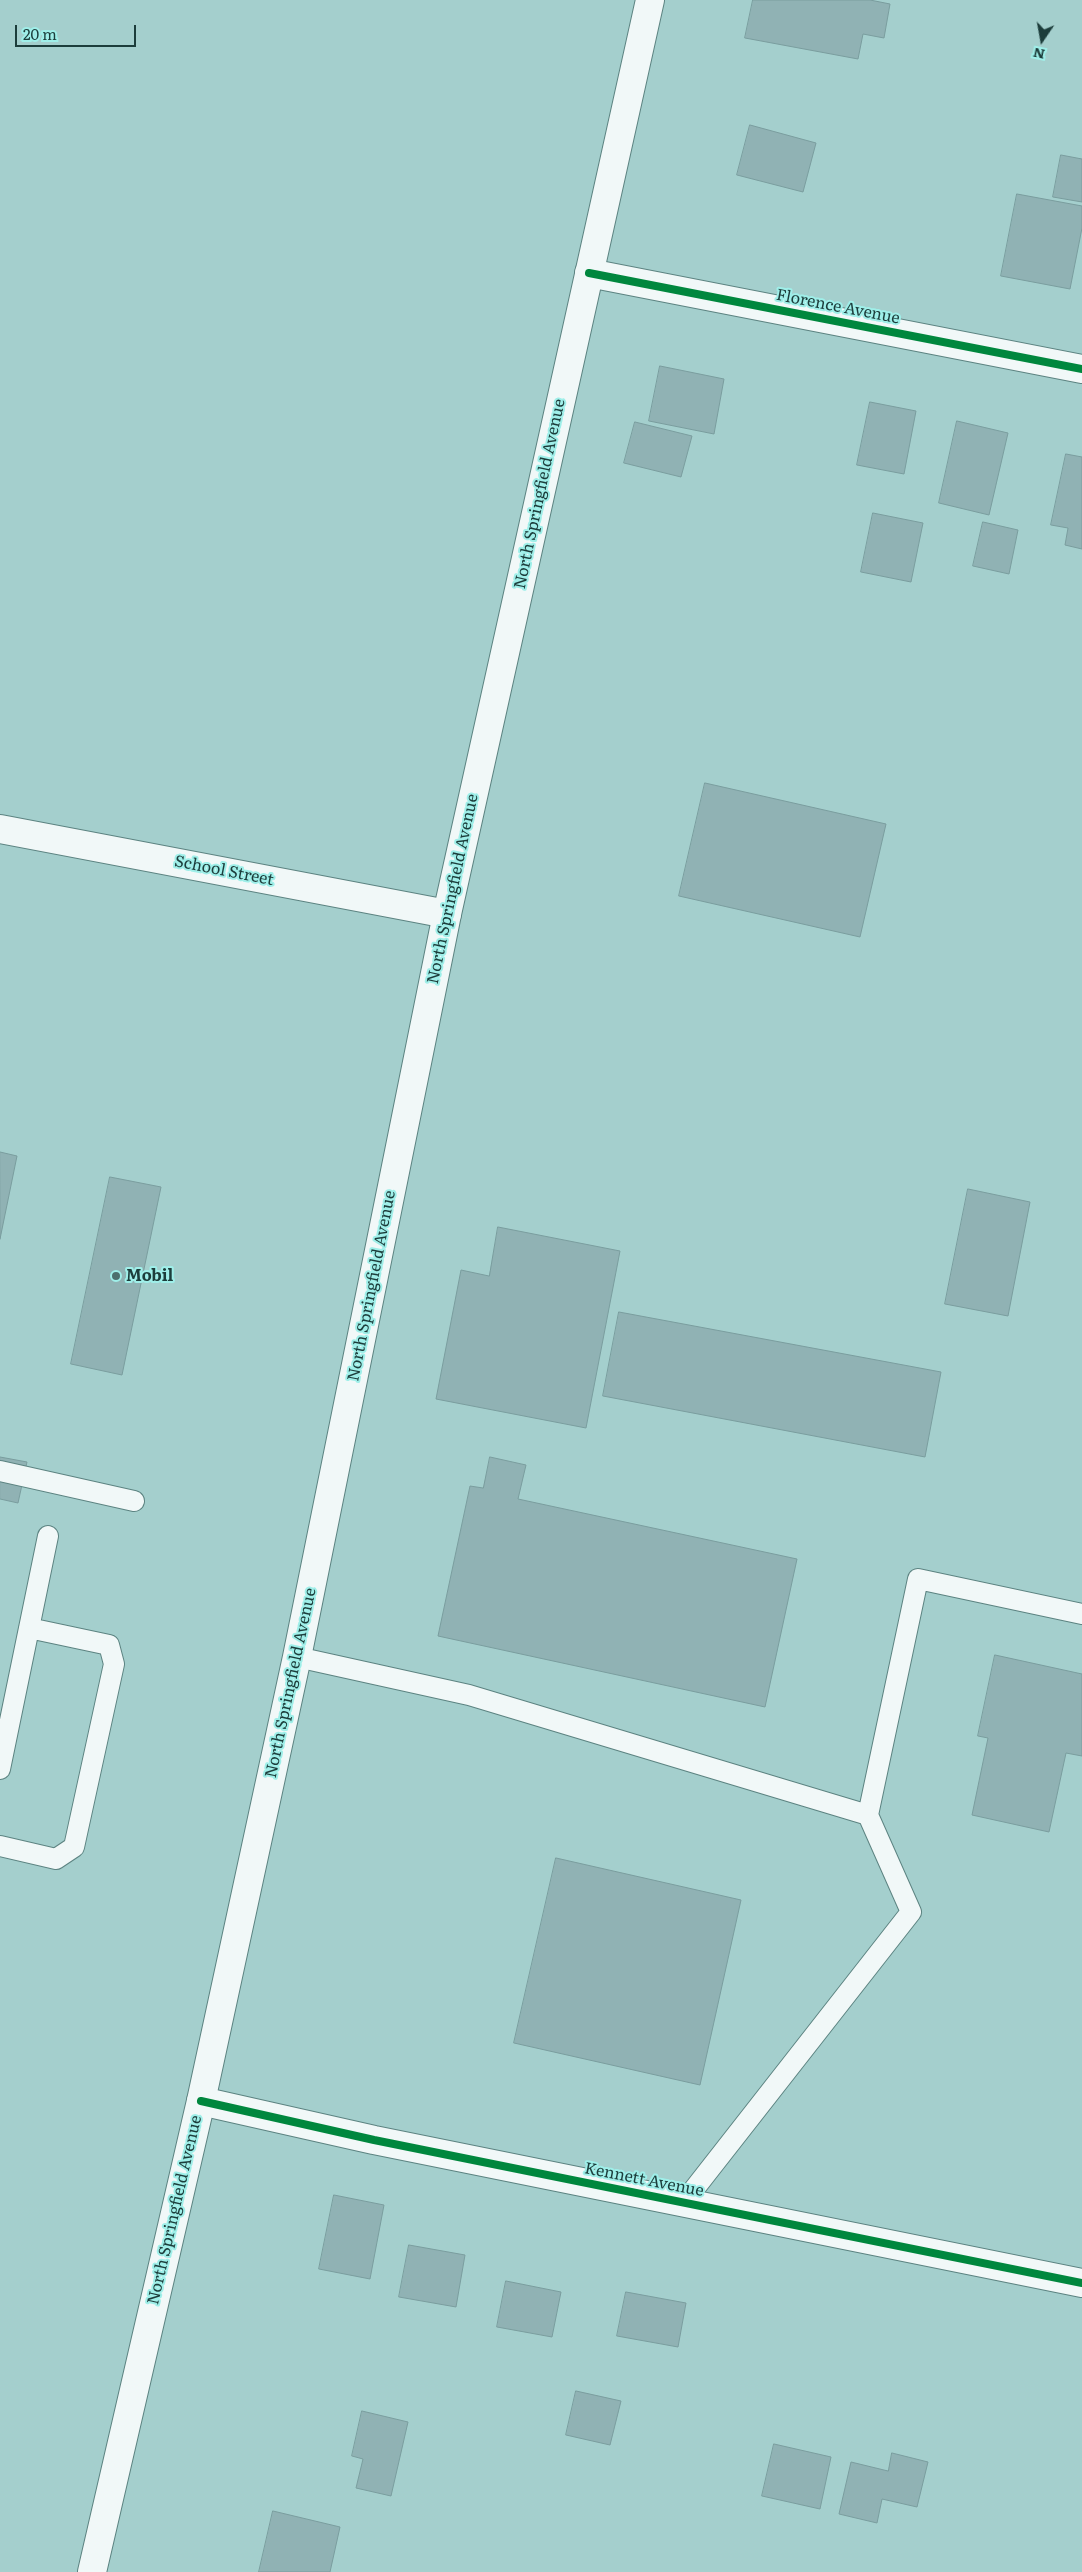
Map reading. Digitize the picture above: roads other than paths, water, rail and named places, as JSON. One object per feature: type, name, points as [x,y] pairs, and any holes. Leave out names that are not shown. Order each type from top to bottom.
[{"type":"main road","name":"North Springfield Avenue","points":[[92,2572],[200,2101],[297,1657],[447,914],[650,0]]},
{"type":"main road","name":"Florence Avenue","points":[[589,273],[1082,369]]},
{"type":"main road","name":"School Street","points":[[0,829],[447,914]]},
{"type":"main road","name":"Kennett Avenue","points":[[200,2101],[374,2140],[1082,2283]]},
{"type":"lane","points":[[0,1471],[134,1501]]},
{"type":"lane","points":[[0,1768],[48,1536]]},
{"type":"lane","points":[[684,2202],[911,1912],[868,1814],[918,1579],[1082,1614]]},
{"type":"lane","points":[[0,1846],[56,1859],[74,1847],[114,1664],[109,1645],[29,1628]]},
{"type":"lane","points":[[297,1657],[469,1695],[868,1814]]},
{"type":"place","name":"Mobil","points":[[116,1276]]}]
